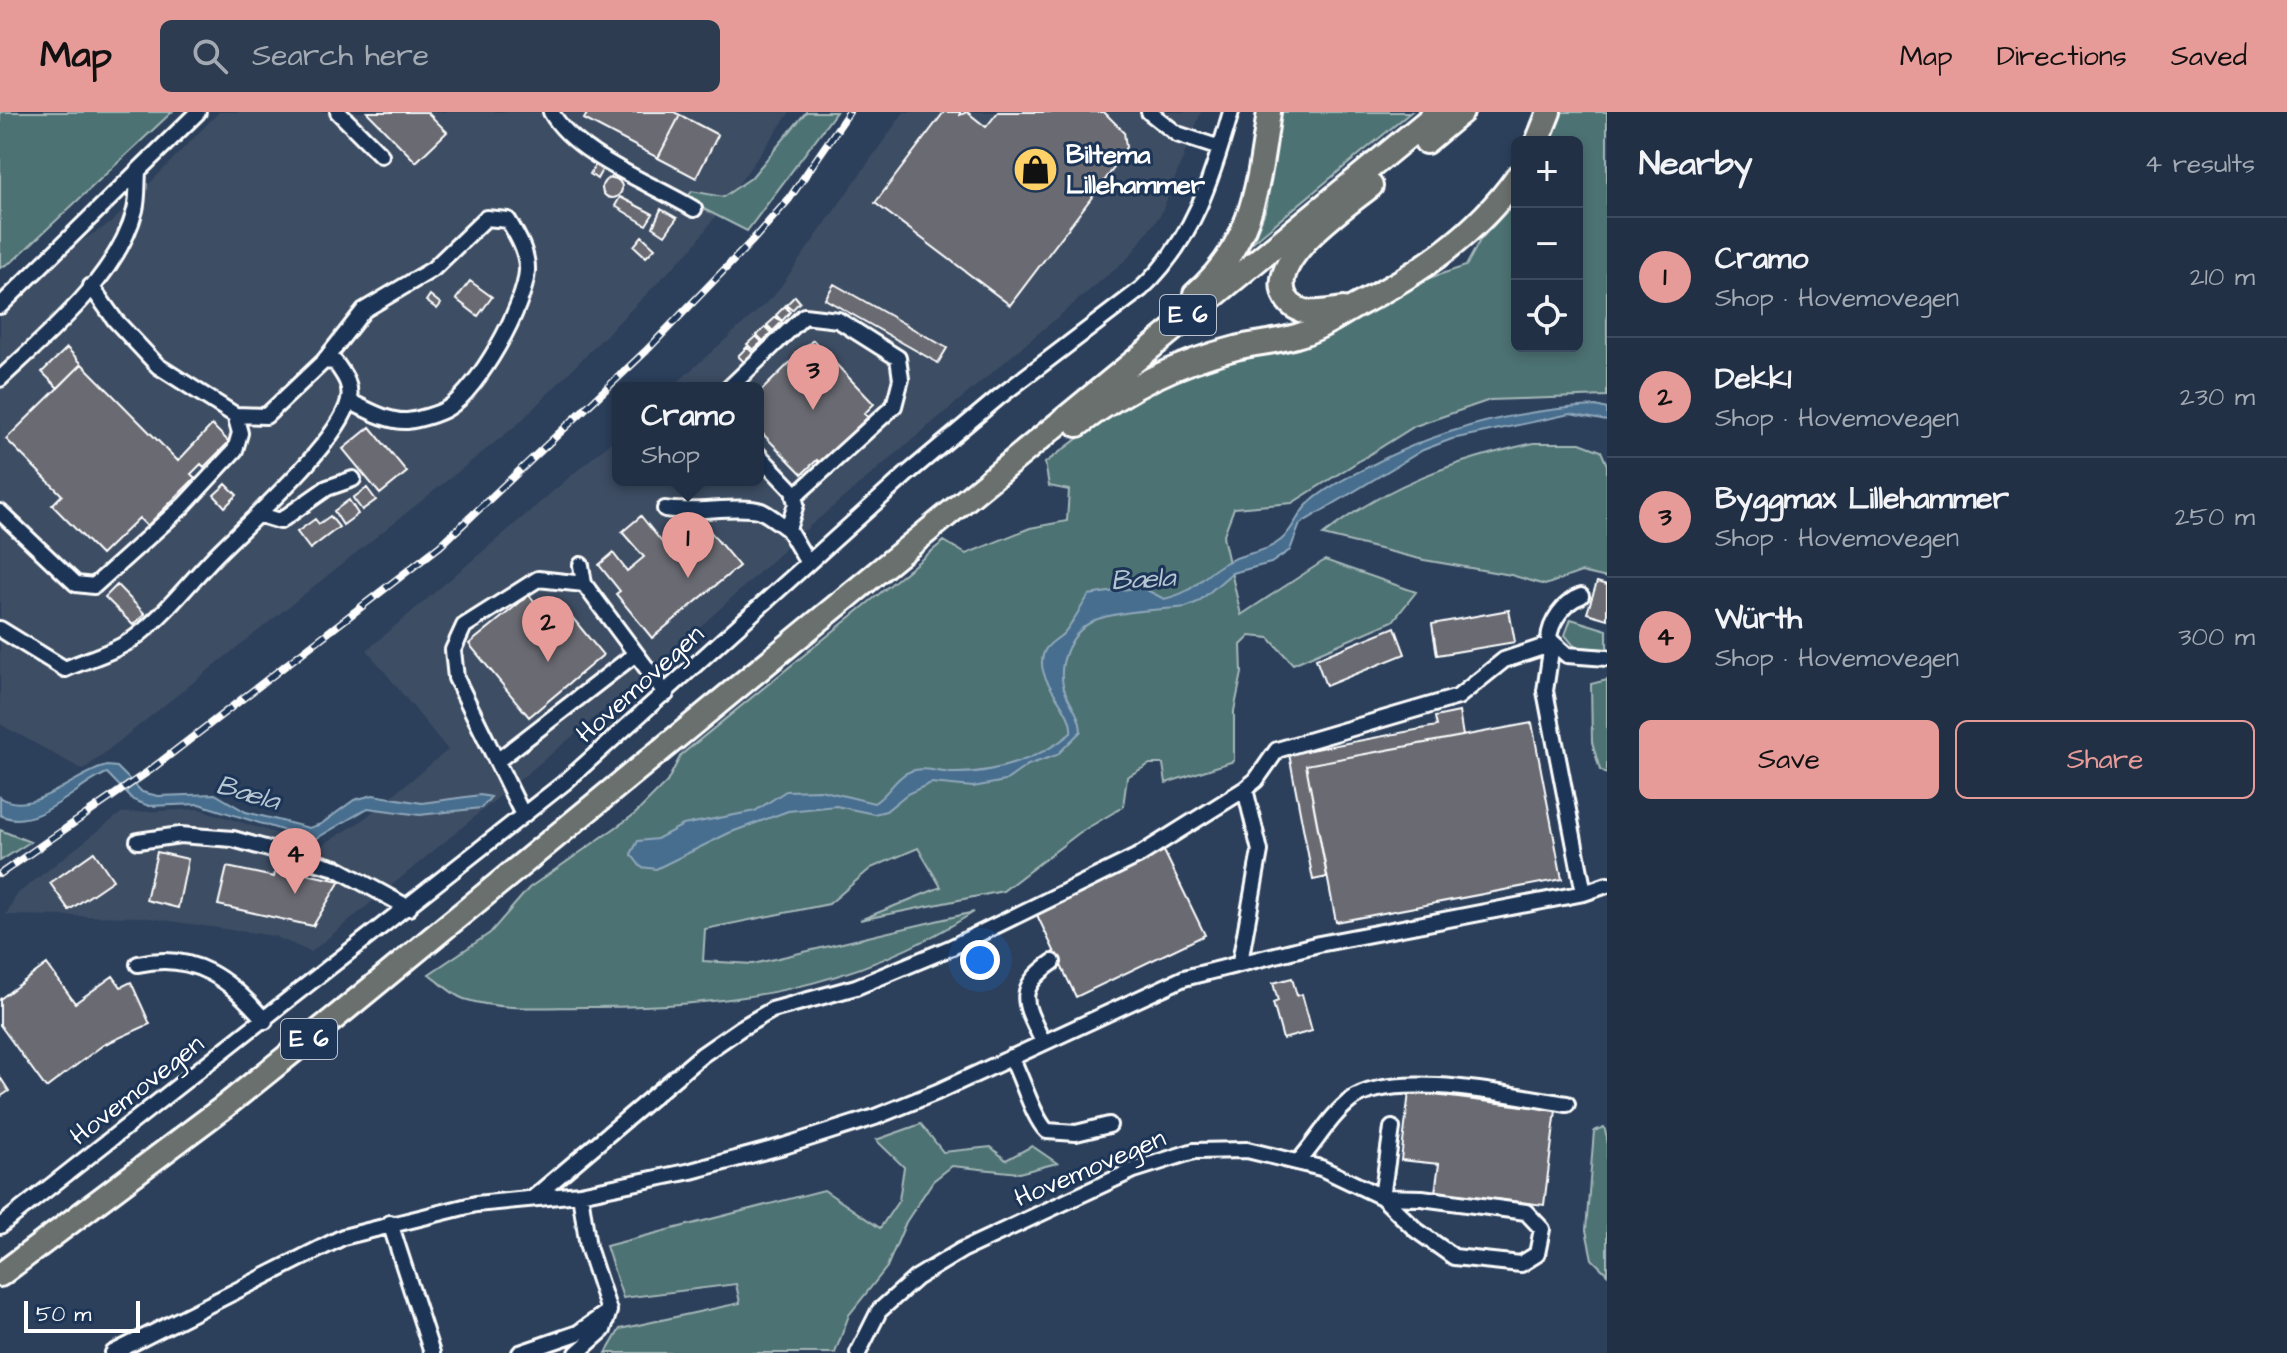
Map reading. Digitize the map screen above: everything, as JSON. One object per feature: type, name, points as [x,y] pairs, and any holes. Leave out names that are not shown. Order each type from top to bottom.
[{"type":"highway","points":[[783,650],[813,613],[1120,357],[1221,267],[1235,250],[1252,209],[1269,112]]},
{"type":"highway","name":"E 6","points":[[0,1275],[293,1052],[1438,112]]},
{"type":"highway","points":[[1356,306],[1325,312],[1297,308],[1289,302],[1282,286],[1288,261],[1357,197],[1462,112]]},
{"type":"highway","points":[[1539,136],[1549,112]]},
{"type":"highway","points":[[941,520],[996,492],[1047,448],[1133,386],[1197,359],[1296,336],[1420,271],[1464,235],[1511,184]]},
{"type":"street","points":[[0,306],[198,112]]},
{"type":"street","points":[[338,112],[381,155]]},
{"type":"street","points":[[551,112],[562,130],[579,146],[694,209]]},
{"type":"street","points":[[1149,112],[1177,134],[1220,148]]},
{"type":"street","name":"Hovemovegen","points":[[0,1226],[409,908],[523,815],[666,694],[808,563],[988,406],[1163,269],[1195,219],[1231,112]]},
{"type":"street","points":[[0,379],[80,301],[120,245],[135,210],[138,172]]},
{"type":"street","points":[[91,286],[115,320],[158,366],[235,415],[266,416],[324,361],[364,310],[433,269],[486,218],[508,220],[520,240],[527,271],[513,319],[483,370],[449,408],[405,421],[376,415],[349,401]]},
{"type":"street","points":[[735,382],[804,316],[838,320],[898,358],[901,379],[894,406],[794,497]]},
{"type":"street","points":[[0,629],[65,669],[134,638],[181,597],[288,485],[331,432],[349,401],[349,381],[335,362],[324,361]]},
{"type":"street","points":[[0,512],[76,584],[94,586],[184,505],[235,450],[240,433],[235,415]]},
{"type":"street","points":[[764,460],[793,491],[796,504],[788,529]]},
{"type":"street","points":[[257,514],[280,521],[327,488],[353,479]]},
{"type":"street","points":[[665,509],[683,512],[747,509],[761,512],[788,529],[808,563]]},
{"type":"street","points":[[581,565],[584,584],[666,694]]},
{"type":"street","points":[[523,815],[456,678],[453,650],[464,626],[538,579],[584,584]]},
{"type":"street","points":[[1581,596],[1569,602],[1551,627],[1552,644],[1545,691],[1584,893]]},
{"type":"street","points":[[1552,644],[1567,655],[1607,658]]},
{"type":"street","points":[[533,1199],[702,1055],[772,1010],[856,987],[950,948],[1138,856],[1245,789],[1256,780],[1277,750],[1458,697],[1504,660],[1552,644]]},
{"type":"street","points":[[497,761],[634,655]]},
{"type":"street","points":[[1240,962],[1260,851],[1245,789]]},
{"type":"street","points":[[138,841],[180,835],[233,839],[336,868],[409,908]]},
{"type":"street","points":[[113,1353],[343,1237],[476,1204],[580,1194],[691,1171],[875,1117],[1184,978],[1240,962],[1442,918],[1584,893],[1607,885]]},
{"type":"street","points":[[138,964],[165,959],[217,973],[265,1021]]},
{"type":"street","points":[[1043,1042],[1024,1002],[1028,986],[1053,962]]},
{"type":"street","points":[[1011,1057],[1026,1085],[1037,1119],[1047,1131],[1076,1133],[1109,1125]]},
{"type":"street","points":[[1299,1161],[1349,1102],[1374,1087],[1406,1084],[1567,1104]]},
{"type":"street","points":[[1382,1197],[1392,1128]]},
{"type":"street","name":"Hovemovegen","points":[[858,1353],[879,1311],[916,1278],[962,1250],[1134,1170],[1174,1156],[1210,1149],[1247,1150],[1299,1161],[1382,1197],[1450,1201],[1526,1212],[1542,1229],[1541,1246],[1528,1261],[1513,1265],[1450,1256],[1397,1214],[1382,1197]]},
{"type":"street","points":[[577,1353],[603,1330],[609,1311],[588,1247],[580,1194]]},
{"type":"street","points":[[390,1223],[432,1353]]},
{"type":"street","points":[[520,1353],[578,1333],[609,1311]]},
{"type":"shaded area","points":[[219,112],[790,112],[694,246],[518,424],[83,770],[0,724],[0,290],[111,223]]},
{"type":"shaded area","points":[[904,112],[1201,112],[1161,214],[1129,257],[804,531],[660,664],[311,952],[274,936],[142,917],[6,915],[16,895],[121,813],[199,809],[319,847],[360,822],[448,750],[367,650],[612,441],[612,486],[764,486],[764,382],[678,382],[774,296]]},
{"type":"shaded area","points":[[1596,406],[1607,409],[1607,421],[1570,414],[1452,439],[1423,450],[1300,524],[1290,550],[1271,563],[1232,573],[1198,602],[1186,607],[1125,613],[1085,626],[1068,648],[1062,667],[1063,685],[1081,731],[1057,755],[1028,765],[1005,781],[973,787],[931,783],[907,794],[886,811],[874,814],[836,806],[788,811],[729,833],[656,869],[641,867],[631,854],[638,841],[657,839],[683,825],[755,811],[786,791],[820,790],[874,803],[911,771],[969,773],[1032,757],[1071,733],[1066,713],[1047,682],[1042,661],[1045,650],[1064,633],[1089,595],[1141,587],[1164,599],[1175,596],[1225,563],[1274,545],[1320,494],[1395,453],[1479,423],[1536,412]]},
{"type":"shaded area","points":[[107,766],[117,767],[142,792],[158,796],[215,794],[246,812],[309,828],[321,824],[354,800],[373,795],[422,803],[480,795],[491,797],[481,808],[420,815],[368,808],[317,838],[307,838],[199,804],[149,806],[133,800],[107,773],[42,813],[14,819],[0,815],[0,797],[13,802],[40,798]]},
{"type":"green space","points":[[0,112],[172,112],[13,261],[0,268]]},
{"type":"green space","points":[[806,112],[836,112],[747,231],[686,200],[692,191],[723,197],[751,178]]},
{"type":"green space","points":[[1278,112],[1411,112],[1253,242],[1267,206]]},
{"type":"green space","points":[[1562,112],[1607,112],[1607,396],[1490,400],[1415,426],[1292,503],[1234,508],[1223,537],[1241,615],[1325,560],[1416,592],[1393,621],[1293,664],[1269,638],[1250,636],[1241,645],[1242,673],[1234,711],[1234,761],[1166,783],[1163,764],[1150,764],[1127,777],[1123,807],[1079,833],[1003,891],[860,920],[941,887],[918,848],[871,868],[829,904],[705,929],[703,961],[753,964],[974,912],[928,939],[835,977],[738,998],[688,1004],[540,1008],[509,1007],[464,999],[429,974],[490,933],[529,888],[635,814],[667,782],[681,755],[944,541],[966,554],[1030,528],[1067,521],[1069,490],[1049,486],[1045,463],[1152,383],[1346,324],[1429,278],[1466,266],[1480,240],[1511,206],[1511,352],[1583,352],[1583,136],[1553,136]]},
{"type":"green space","points":[[1534,443],[1580,443],[1601,451],[1607,465],[1607,578],[1581,572],[1545,585],[1323,535],[1397,488],[1450,466]]},
{"type":"green space","points":[[1571,619],[1607,630],[1607,650],[1574,646],[1565,635]]},
{"type":"green space","points":[[1607,680],[1607,774],[1600,770],[1592,742],[1591,684]]},
{"type":"green space","points":[[0,830],[30,842],[0,861]]},
{"type":"green space","points":[[921,1124],[943,1152],[991,1147],[1006,1160],[1032,1146],[1057,1163],[1019,1173],[952,1166],[933,1181],[906,1222],[887,1267],[849,1315],[835,1353],[606,1353],[620,1329],[740,1303],[736,1284],[623,1298],[606,1246],[824,1190],[880,1228],[899,1200],[904,1167],[876,1140]]},
{"type":"green space","points":[[1604,1127],[1607,1137],[1607,1274],[1592,1259],[1586,1230],[1594,1131]]},
{"type":"building","points":[[367,112],[427,112],[447,132],[416,162]]},
{"type":"building","points":[[588,112],[674,112],[680,115],[658,158],[584,119]]},
{"type":"building","points":[[944,112],[960,112],[960,115],[967,112],[986,127],[998,112],[1104,112],[1124,132],[1126,147],[1120,160],[1010,305],[875,203]]},
{"type":"building","points":[[680,115],[718,135],[696,178],[658,158]]},
{"type":"building","points":[[596,164],[603,168],[597,179],[590,174]]},
{"type":"building","points":[[612,178],[619,181],[622,188],[619,195],[612,198],[605,195],[602,188],[605,181]]},
{"type":"building","points":[[620,197],[653,214],[646,225],[615,206]]},
{"type":"building","points":[[661,209],[677,218],[665,235],[653,227]]},
{"type":"building","points":[[642,236],[655,248],[646,257],[634,246]]},
{"type":"building","points":[[470,281],[492,297],[478,316],[456,299]]},
{"type":"building","points":[[834,284],[947,348],[938,363],[825,299]]},
{"type":"building","points":[[430,295],[441,304],[437,309],[426,301]]},
{"type":"building","points":[[795,296],[800,302],[792,310],[786,305]]},
{"type":"building","points":[[785,306],[790,312],[782,321],[776,315]]},
{"type":"building","points":[[776,317],[782,322],[773,331],[767,325]]},
{"type":"building","points":[[766,327],[772,333],[763,341],[757,335]]},
{"type":"building","points":[[756,336],[762,342],[753,350],[747,344]]},
{"type":"building","points":[[813,340],[874,404],[864,414],[868,417],[820,463],[817,460],[802,474],[764,435],[764,388]]},
{"type":"building","points":[[747,347],[753,353],[744,362],[738,356]]},
{"type":"building","points":[[67,348],[82,364],[58,388],[42,372]]},
{"type":"building","points":[[82,364],[178,461],[212,425],[229,442],[204,467],[201,464],[191,474],[195,478],[147,526],[139,518],[101,555],[52,505],[62,495],[6,439]]},
{"type":"building","points":[[370,427],[407,472],[380,494],[343,449]]},
{"type":"building","points":[[226,484],[237,495],[225,507],[214,495]]},
{"type":"building","points":[[367,488],[376,500],[362,510],[353,498]]},
{"type":"building","points":[[349,500],[358,514],[343,525],[334,511]]},
{"type":"building","points":[[330,516],[339,527],[310,549],[297,532],[315,519],[319,524]]},
{"type":"building","points":[[641,516],[669,551],[703,523],[739,566],[652,638],[616,594],[620,591],[599,565],[613,553],[627,571],[644,557],[622,532]]},
{"type":"building","points":[[1597,582],[1607,585],[1607,619],[1587,613]]},
{"type":"building","points":[[117,585],[145,614],[133,625],[105,597]]},
{"type":"building","points":[[529,595],[543,612],[558,600],[603,655],[529,717],[469,644]]},
{"type":"building","points":[[1509,610],[1515,642],[1437,655],[1432,624]]},
{"type":"building","points":[[1395,627],[1405,654],[1326,686],[1316,659]]},
{"type":"building","points":[[1459,712],[1463,736],[1306,765],[1327,877],[1313,880],[1289,754],[1437,726],[1435,717]]},
{"type":"building","points":[[1532,723],[1562,879],[1336,922],[1306,765]]},
{"type":"building","points":[[1164,851],[1205,935],[1076,997],[1036,913]]},
{"type":"building","points":[[94,852],[113,880],[69,910],[50,883]]},
{"type":"building","points":[[157,852],[188,859],[178,908],[146,900]]},
{"type":"building","points":[[227,867],[274,877],[276,868],[340,881],[313,926],[218,905]]},
{"type":"building","points":[[47,964],[75,1003],[113,976],[121,987],[131,982],[150,1024],[103,1045],[46,1088],[0,1025],[0,999]]},
{"type":"building","points":[[1292,978],[1297,996],[1302,994],[1312,1031],[1283,1039],[1273,1003],[1278,1001],[1273,983]]},
{"type":"building","points":[[0,1077],[9,1091],[0,1097]]},
{"type":"building","points":[[1409,1092],[1556,1110],[1544,1205],[1435,1192],[1439,1164],[1401,1160]]},
{"type":"railway","points":[[613,382],[789,199],[849,112]]},
{"type":"railway","points":[[0,874],[149,771],[440,546],[612,383]]},
{"type":"place","name":"Biltema Lillehammer","points":[[1035,170]]},
{"type":"place","name":"Byggmax Lillehammer","points":[[813,410]]},
{"type":"place","name":"Cramo","points":[[688,578]]},
{"type":"place","name":"Dekk1","points":[[548,662]]},
{"type":"place","name":"Würth","points":[[295,894]]},
{"type":"water label","name":"Bæla","points":[[1143,579]]},
{"type":"water label","name":"Bæla","points":[[248,793]]}]
